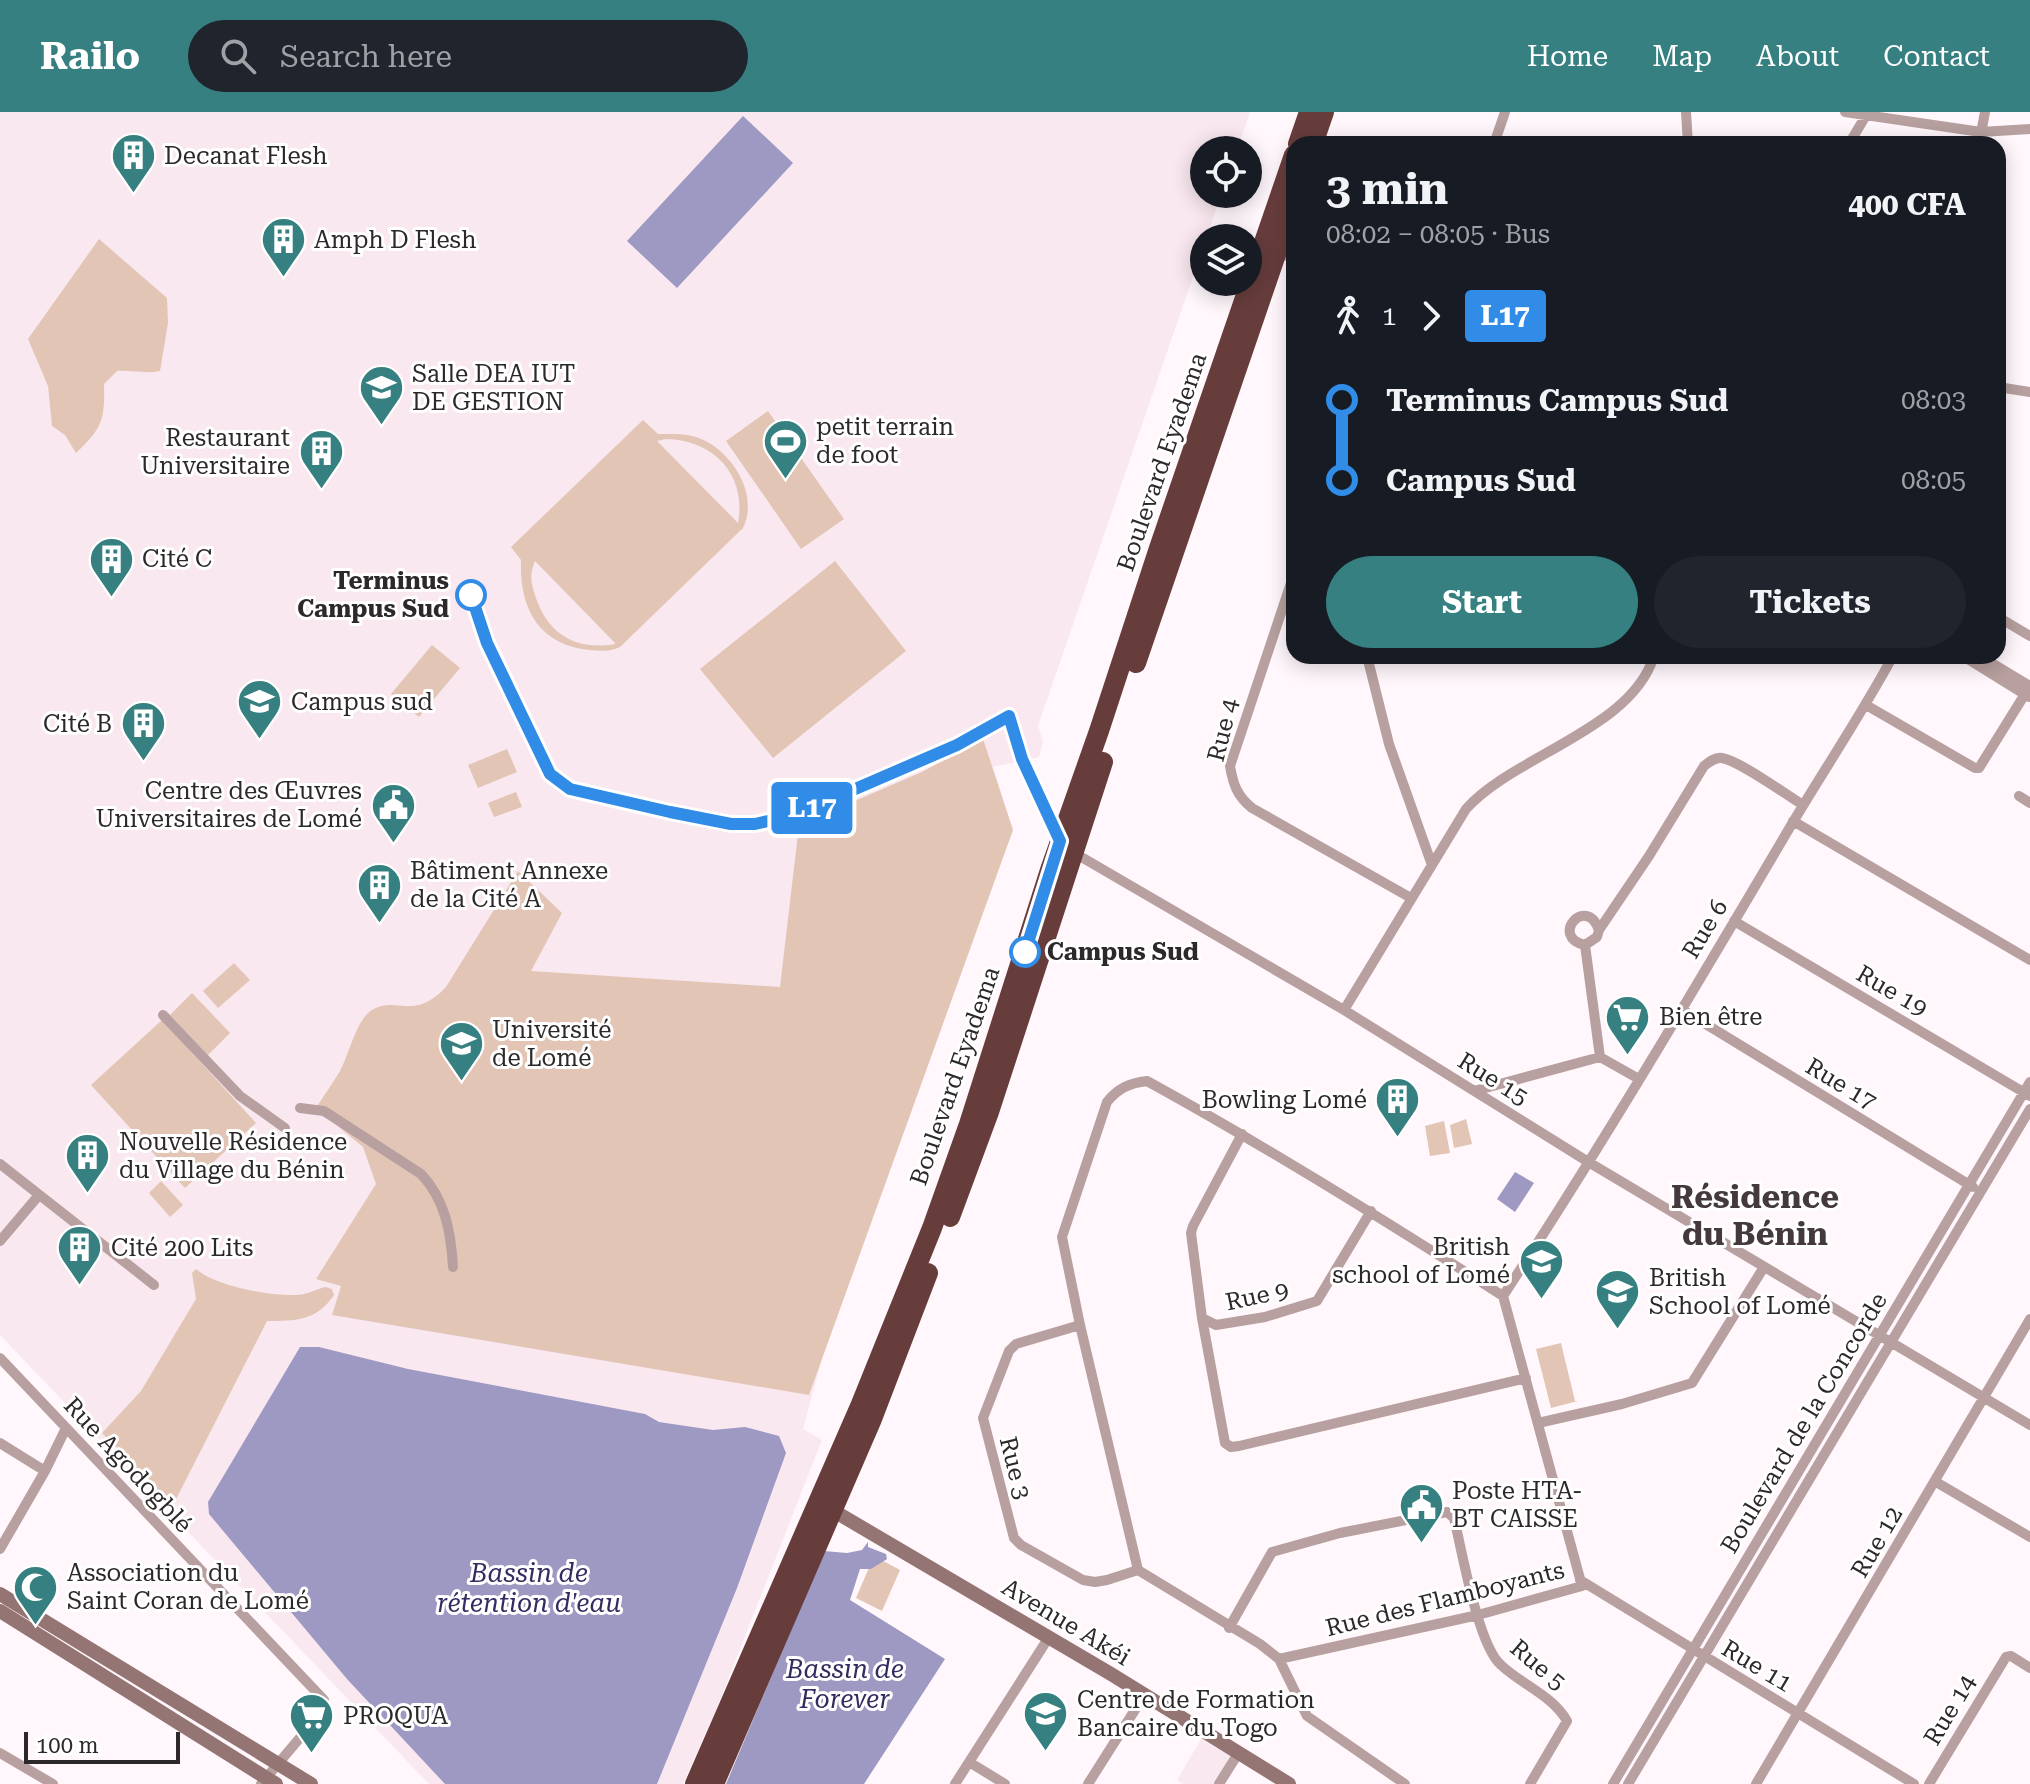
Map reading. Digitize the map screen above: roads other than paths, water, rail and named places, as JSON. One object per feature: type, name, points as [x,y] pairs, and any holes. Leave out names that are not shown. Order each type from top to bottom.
[{"type":"highway","points":[[1301,136],[1309,112]]},
{"type":"highway","points":[[1316,136],[1324,112]]},
{"type":"highway","name":"Boulevard Eyadema","points":[[695,1784],[826,1506],[932,1228],[1280,246],[1286,207]]},
{"type":"highway","points":[[714,1784],[826,1506]]},
{"type":"main road","name":"Avenue Akéi","points":[[826,1506],[1145,1694],[1289,1784]]},
{"type":"main road","points":[[0,1594],[280,1761],[311,1784]]},
{"type":"main road","points":[[0,1611],[267,1781]]},
{"type":"street","points":[[1497,136],[1505,112]]},
{"type":"street","points":[[1686,112],[1688,136]]},
{"type":"street","points":[[1845,112],[1981,132],[2030,129]]},
{"type":"street","points":[[1980,136],[1985,112]]},
{"type":"street","points":[[1854,136],[1867,114]]},
{"type":"street","points":[[2006,388],[2030,392]]},
{"type":"street","name":"Rue 4","points":[[1286,598],[1230,766],[1238,795],[1252,808],[1411,898]]},
{"type":"street","points":[[2006,622],[2030,636]]},
{"type":"street","points":[[1369,664],[1389,744],[1432,865]]},
{"type":"street","points":[[1344,1010],[1466,809],[1480,793],[1572,740],[1635,690],[1650,664]]},
{"type":"street","name":"Rue 6","points":[[1503,1296],[1590,1163],[1889,664]]},
{"type":"street","points":[[1978,664],[2029,691]]},
{"type":"street","points":[[1991,664],[2029,691]]},
{"type":"street","points":[[1866,705],[1979,768],[2029,691]]},
{"type":"street","points":[[1599,930],[1596,922],[1588,916],[1572,921],[1569,929],[1571,938],[1577,943],[1592,943],[1704,766],[1712,759],[1722,758],[1803,805]]},
{"type":"street","points":[[2019,796],[2030,803]]},
{"type":"street","points":[[1793,821],[2030,960]]},
{"type":"street","name":"Rue 15","points":[[1066,846],[1344,1010],[1590,1163],[2030,1425]]},
{"type":"street","name":"Rue 19","points":[[1734,921],[2028,1090]]},
{"type":"street","points":[[1585,945],[1600,1057]]},
{"type":"street","name":"Rue 17","points":[[1681,1009],[1980,1193]]},
{"type":"street","points":[[163,1015],[240,1096],[285,1128]]},
{"type":"street","points":[[1474,1091],[1600,1057],[1639,1079]]},
{"type":"street","points":[[1405,1784],[1307,1716],[1279,1659],[1260,1644],[1138,1570],[1062,1237],[1107,1102],[1125,1086],[1147,1081],[1371,1211],[1503,1296]]},
{"type":"street","name":"Boulevard de la Concorde","points":[[1613,1784],[2028,1090]]},
{"type":"street","points":[[300,1108],[324,1111],[421,1174],[432,1186],[447,1218],[453,1267]]},
{"type":"street","name":"Boulevard de la Concorde","points":[[1628,1784],[2030,1109]]},
{"type":"street","name":"Rue 9","points":[[1242,1134],[1191,1233],[1202,1318],[1216,1325],[1265,1317],[1317,1301],[1371,1211]]},
{"type":"street","points":[[0,1164],[154,1285]]},
{"type":"street","points":[[0,1241],[39,1195]]},
{"type":"street","points":[[1538,1423],[1622,1404],[1692,1383],[1764,1267]]},
{"type":"street","name":"Rue des Flamboyants","points":[[1279,1659],[1478,1615],[1582,1586],[1503,1296]]},
{"type":"street","points":[[1202,1318],[1222,1436],[1231,1447],[1526,1378]]},
{"type":"street","name":"Rue 12","points":[[1756,1784],[2030,1319]]},
{"type":"street","name":"Rue 3","points":[[1080,1325],[1016,1344],[1009,1351],[984,1409],[984,1427],[1010,1528],[1021,1545],[1083,1580],[1095,1582],[1138,1570]]},
{"type":"street","name":"Rue Agodogblé","points":[[0,1358],[321,1696],[324,1704],[320,1714],[280,1761]]},
{"type":"street","points":[[0,1549],[66,1428]]},
{"type":"street","points":[[0,1443],[45,1471]]},
{"type":"street","points":[[1936,1482],[2030,1537]]},
{"type":"street","points":[[1229,1628],[1272,1552],[1340,1533],[1447,1512],[1454,1518],[1478,1615]]},
{"type":"street","name":"Rue 11","points":[[1580,1580],[1914,1784]]},
{"type":"street","name":"Rue 5","points":[[1478,1615],[1495,1659],[1557,1706],[1567,1721],[1530,1784]]},
{"type":"street","points":[[955,1784],[1049,1637]]},
{"type":"street","name":"Rue 14","points":[[1929,1784],[2006,1657],[2011,1656],[2030,1668]]},
{"type":"street","points":[[1088,1784],[1145,1694]]},
{"type":"street","points":[[1219,1784],[1239,1752]]},
{"type":"street","points":[[1,1756],[53,1784]]},
{"type":"street","points":[[267,1781],[280,1761]]},
{"type":"street","points":[[969,1762],[1005,1784]]},
{"type":"water","points":[[743,116],[793,163],[677,288],[627,241]]},
{"type":"water","points":[[1515,1172],[1534,1183],[1515,1212],[1497,1199]]},
{"type":"water","name":"Bassin de rétention d'eau","points":[[300,1347],[319,1347],[408,1369],[645,1414],[659,1422],[713,1430],[745,1427],[779,1436],[786,1453],[737,1588],[657,1784],[445,1784],[347,1679],[209,1514],[208,1502]]},
{"type":"water","name":"Bassin de Forever","points":[[868,1542],[868,1547],[886,1554],[887,1559],[871,1569],[860,1569],[850,1600],[945,1659],[864,1784],[726,1784],[824,1551],[847,1553],[862,1550]]},
{"type":"place","name":"Decanat Flesh","points":[[133,195]]},
{"type":"place","name":"Amph D Flesh","points":[[283,279]]},
{"type":"place","name":"Salle DEA IUT DE GESTION","points":[[381,427]]},
{"type":"place","name":"petit terrain de foot","points":[[785,480]]},
{"type":"place","name":"Restaurant Universitaire","points":[[321,491]]},
{"type":"place","name":"Terminus Campus Sud","points":[[471,595]]},
{"type":"place","name":"Cité C","points":[[111,598]]},
{"type":"place","name":"Campus sud","points":[[260,741]]},
{"type":"place","name":"Cité B","points":[[143,763]]},
{"type":"place","name":"Centre des Œuvres Universitaires de Lomé","points":[[393,844]]},
{"type":"place","name":"Bâtiment Annexe de la Cité A","points":[[379,924]]},
{"type":"place","name":"Campus Sud","points":[[1025,952]]},
{"type":"place","name":"Bien être","points":[[1628,1056]]},
{"type":"place","name":"Université de Lomé","points":[[461,1083]]},
{"type":"place","name":"Bowling Lomé","points":[[1398,1139]]},
{"type":"place","name":"Nouvelle Résidence du Village du Bénin","points":[[88,1195]]},
{"type":"place","name":"Cité 200 Lits","points":[[80,1287]]},
{"type":"place","name":"British school of Lomé","points":[[1541,1300]]},
{"type":"place","name":"British School of Lomé","points":[[1618,1331]]},
{"type":"place","name":"Poste HTA- BT CAISSE","points":[[1421,1544]]},
{"type":"place","name":"Association du Saint Coran de Lomé","points":[[36,1626]]},
{"type":"place","name":"Centre de Formation Bancaire du Togo","points":[[1046,1753]]},
{"type":"place","name":"PROQUA","points":[[312,1755]]},
{"type":"district","name":"Résidence du Bénin","points":[[1755,1216]]}]
